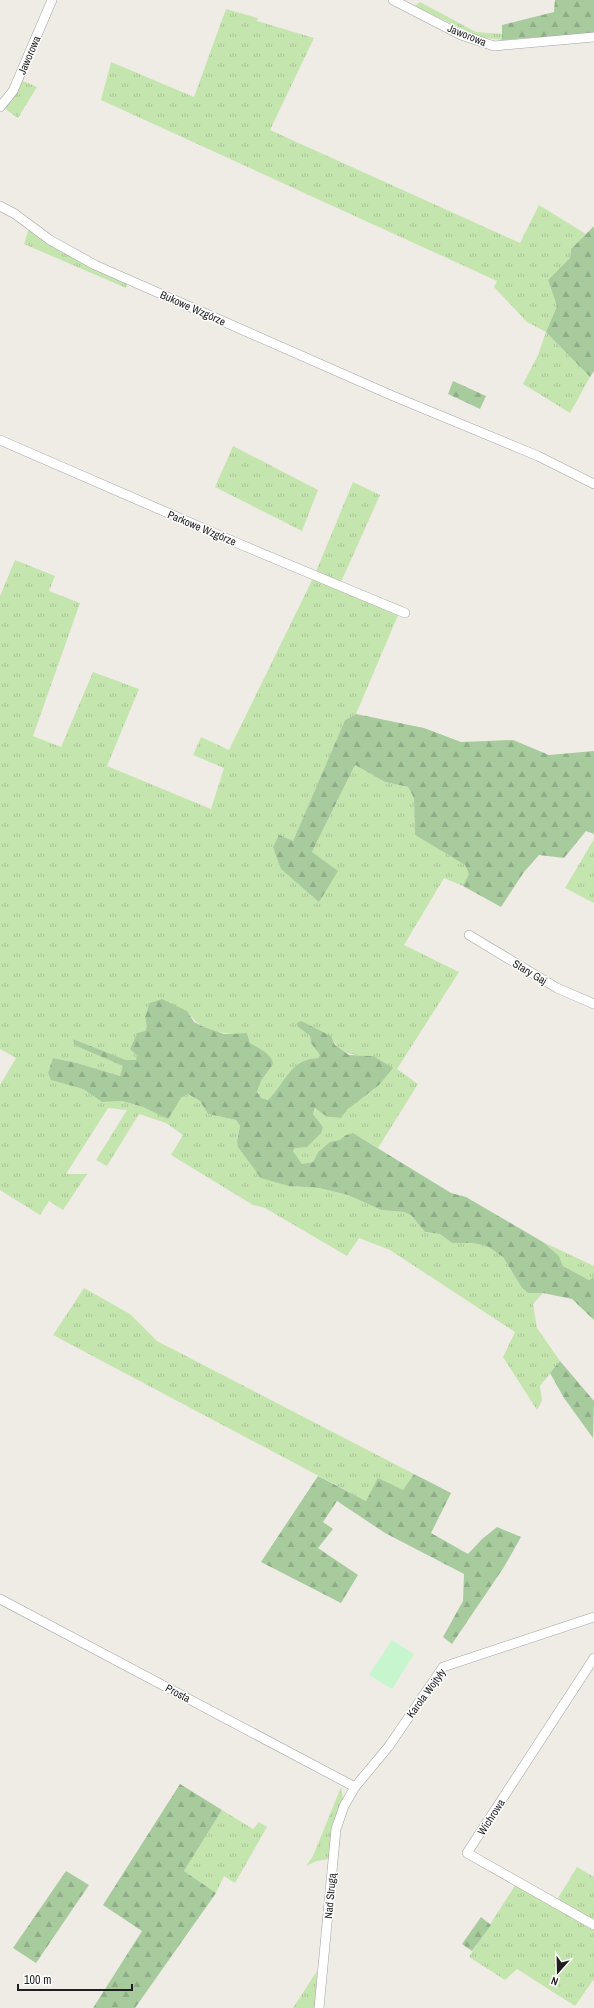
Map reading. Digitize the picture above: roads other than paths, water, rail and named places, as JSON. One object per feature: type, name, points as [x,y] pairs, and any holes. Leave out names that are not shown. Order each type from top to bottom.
[{"type":"street","name":"Jaworowa","points":[[0,106],[13,91],[52,0]]},
{"type":"street","name":"Jaworowa","points":[[393,0],[461,35],[494,46],[594,37]]},
{"type":"street","name":"Bukowe Wzgórze","points":[[0,206],[15,214],[50,240],[95,265],[394,396],[538,456],[594,484]]},
{"type":"street","name":"Parkowe Wzgórze","points":[[0,440],[237,543],[405,613]]},
{"type":"street","name":"Stary Gaj","points":[[469,935],[557,988],[594,1004]]},
{"type":"street","name":"Prosta","points":[[0,1599],[355,1787]]},
{"type":"street","name":"Karola Wojtyły","points":[[355,1787],[389,1746],[443,1667],[594,1617]]},
{"type":"street","name":"Wichrowa","points":[[594,1658],[467,1853],[594,1925]]},
{"type":"street","name":"Nad Strugą","points":[[319,2008],[336,1829],[344,1806],[355,1787]]}]
